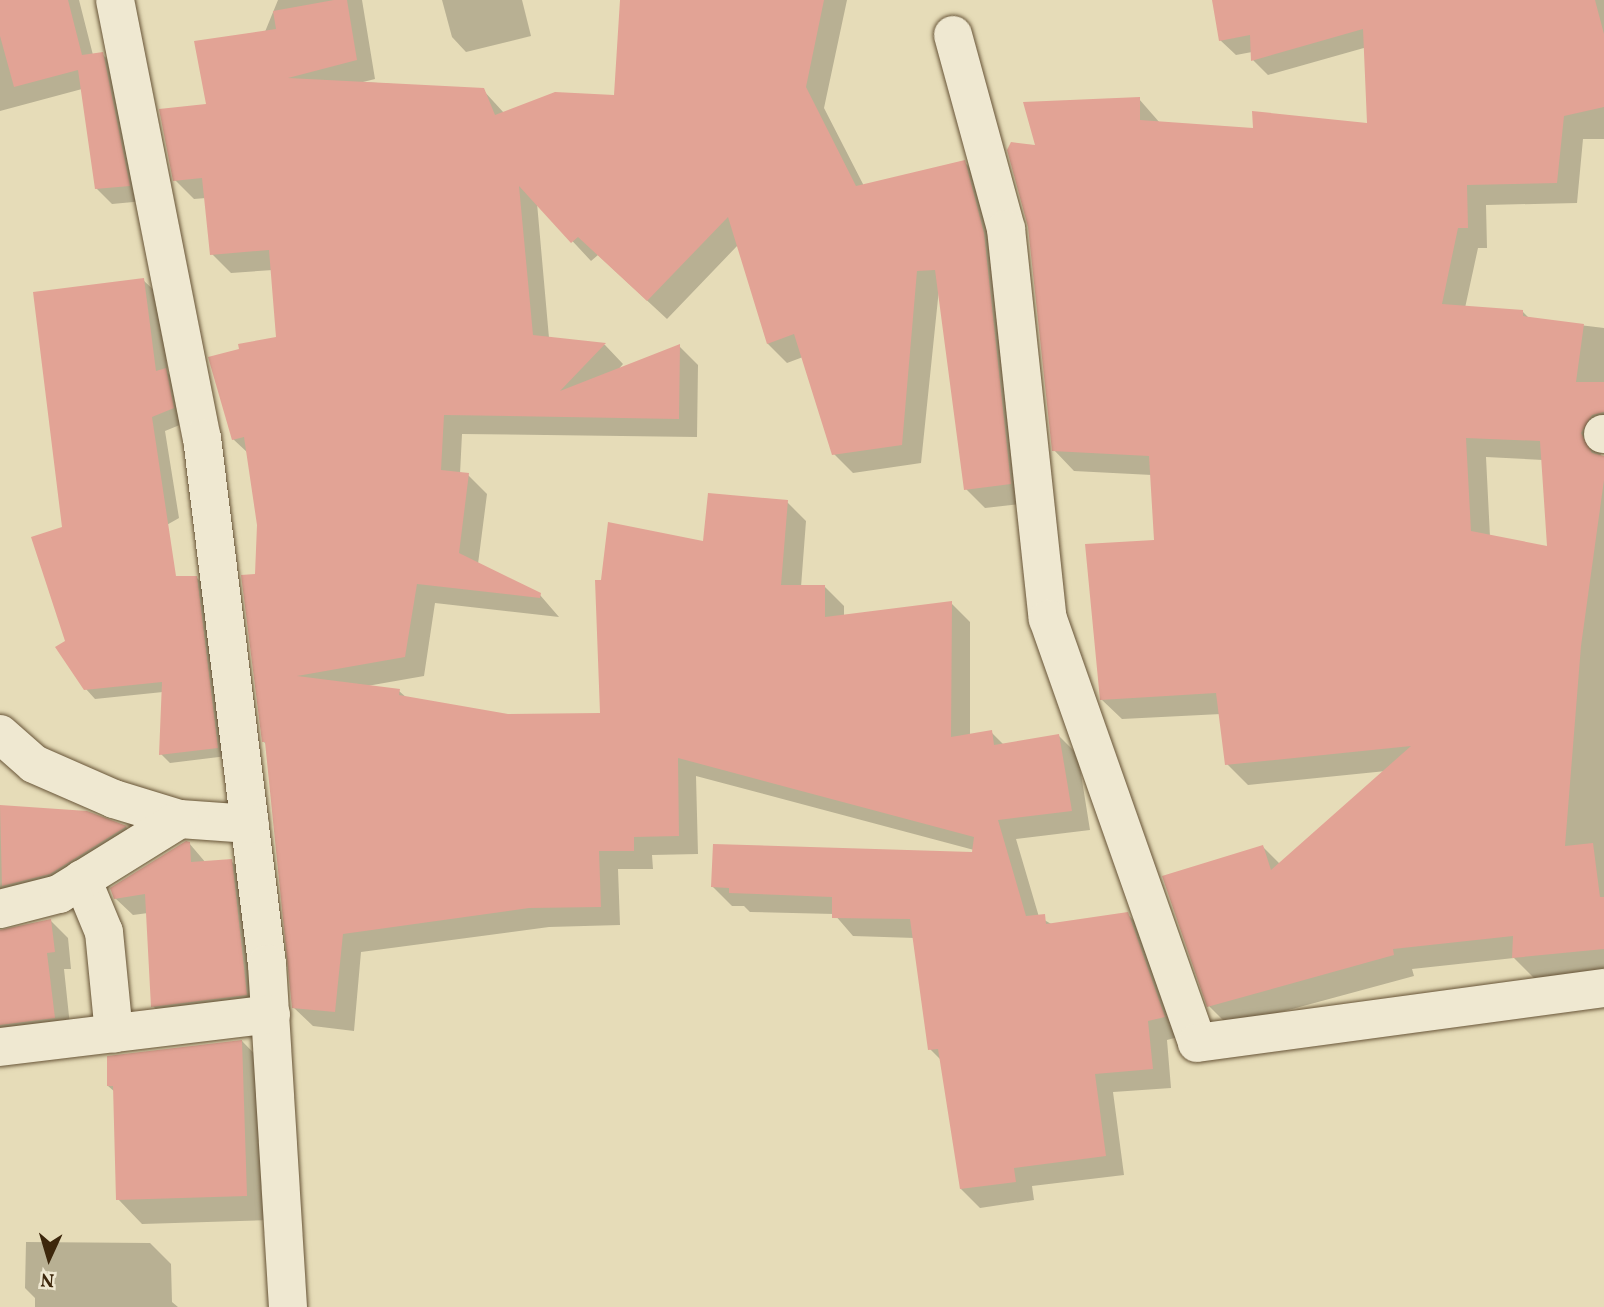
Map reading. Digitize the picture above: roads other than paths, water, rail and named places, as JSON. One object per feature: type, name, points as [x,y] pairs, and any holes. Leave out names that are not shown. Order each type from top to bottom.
[{"type":"street","points":[[115,0],[202,438],[271,1014],[288,1307]]},
{"type":"street","points":[[953,35],[1006,229],[1048,619],[1197,1043],[1604,988]]},
{"type":"street","points":[[0,734],[34,764],[114,799],[180,819],[250,824]]},
{"type":"street","points":[[0,909],[59,894],[180,819]]},
{"type":"street","points":[[82,879],[104,932],[114,1034]]},
{"type":"street","points":[[0,1047],[271,1014]]}]
